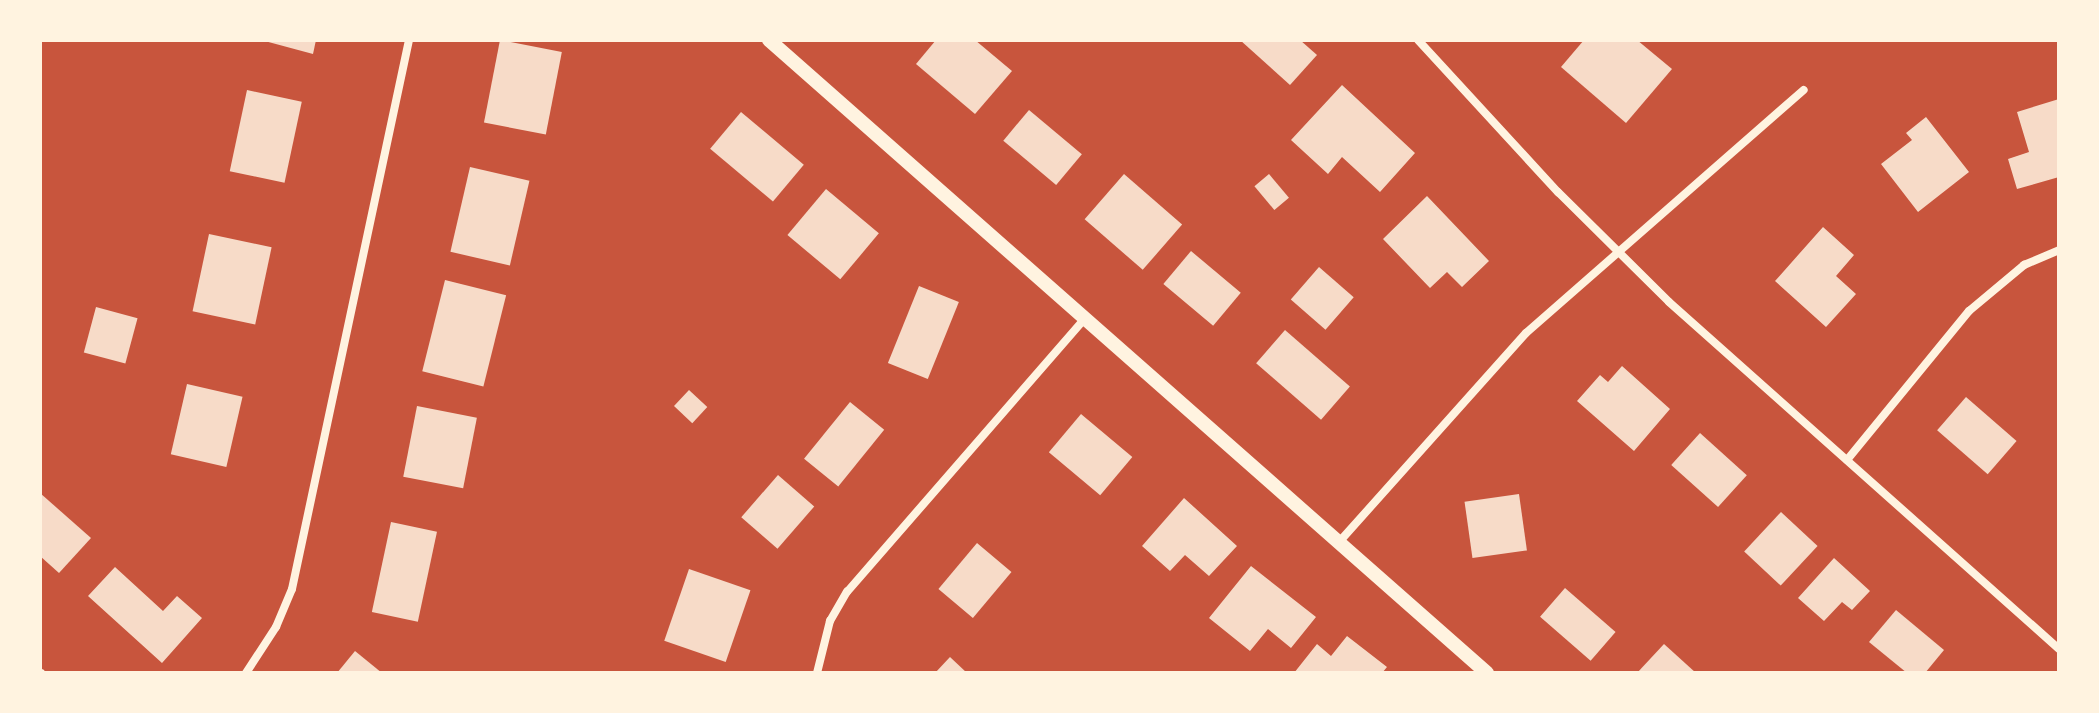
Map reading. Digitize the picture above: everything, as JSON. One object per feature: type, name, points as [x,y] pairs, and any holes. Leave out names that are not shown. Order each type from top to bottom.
[{"type":"street","points":[[246,673],[276,627],[292,589],[409,40]]},
{"type":"street","points":[[769,40],[1487,673]]},
{"type":"street","points":[[1418,40],[1617,250],[2059,649]]},
{"type":"street","points":[[1340,541],[1526,333],[1617,250],[1804,90]]},
{"type":"street","points":[[1847,460],[1977,302],[2024,265],[2059,250]]},
{"type":"street","points":[[817,673],[830,621],[847,592],[1085,317]]},
{"type":"building","points":[[261,40],[316,40],[313,54]]},
{"type":"building","points":[[500,40],[562,52],[546,134],[484,122]]},
{"type":"building","points":[[936,40],[975,40],[1012,71],[975,114],[916,64]]},
{"type":"building","points":[[1240,40],[1300,40],[1317,55],[1290,85]]},
{"type":"building","points":[[1584,40],[1637,40],[1672,69],[1626,123],[1561,67]]},
{"type":"building","points":[[1342,85],[1415,153],[1380,192],[1342,157],[1328,174],[1291,140]]},
{"type":"building","points":[[247,90],[302,102],[285,183],[230,171]]},
{"type":"building","points":[[2059,99],[2059,177],[2017,189],[2008,159],[2029,152],[2017,112]]},
{"type":"building","points":[[1029,110],[1082,154],[1056,185],[1003,141]]},
{"type":"building","points":[[741,112],[804,165],[773,201],[710,149]]},
{"type":"building","points":[[1926,117],[1969,172],[1918,212],[1881,164],[1912,140],[1906,133]]},
{"type":"building","points":[[470,167],[529,181],[510,265],[450,252]]},
{"type":"building","points":[[1124,174],[1182,225],[1143,270],[1085,219]]},
{"type":"building","points":[[1269,174],[1289,198],[1274,210],[1254,186]]},
{"type":"building","points":[[826,189],[879,233],[840,279],[787,235]]},
{"type":"building","points":[[1427,196],[1489,261],[1462,287],[1447,272],[1430,288],[1383,239]]},
{"type":"building","points":[[1823,227],[1854,255],[1836,276],[1856,294],[1826,327],[1775,281]]},
{"type":"building","points":[[209,234],[272,247],[255,325],[193,311]]},
{"type":"building","points":[[1191,251],[1241,293],[1213,326],[1163,284]]},
{"type":"building","points":[[1319,267],[1354,297],[1326,330],[1291,299]]},
{"type":"building","points":[[445,280],[506,295],[483,386],[422,371]]},
{"type":"building","points":[[919,286],[959,302],[928,379],[888,363]]},
{"type":"building","points":[[96,307],[138,318],[125,364],[84,352]]},
{"type":"building","points":[[1285,330],[1350,386],[1321,420],[1256,363]]},
{"type":"building","points":[[1622,366],[1670,409],[1634,451],[1577,401],[1600,375],[1608,382]]},
{"type":"building","points":[[187,384],[243,397],[226,467],[171,454]]},
{"type":"building","points":[[689,390],[707,407],[692,423],[674,406]]},
{"type":"building","points":[[1966,397],[2017,441],[1988,474],[1937,430]]},
{"type":"building","points":[[850,402],[884,430],[838,486],[804,459]]},
{"type":"building","points":[[417,406],[477,418],[463,488],[403,477]]},
{"type":"building","points":[[1081,414],[1132,457],[1100,495],[1049,452]]},
{"type":"building","points":[[1700,433],[1747,475],[1718,507],[1671,465]]},
{"type":"building","points":[[778,475],[814,506],[777,549],[741,517]]},
{"type":"building","points":[[40,493],[91,538],[59,573],[40,556]]},
{"type":"building","points":[[1519,494],[1527,550],[1472,558],[1465,502]]},
{"type":"building","points":[[1184,498],[1237,546],[1209,576],[1185,555],[1170,571],[1142,546]]},
{"type":"building","points":[[1781,512],[1818,546],[1781,586],[1744,551]]},
{"type":"building","points":[[391,522],[437,532],[418,622],[372,612]]},
{"type":"building","points":[[977,543],[1011,572],[973,618],[938,589]]},
{"type":"building","points":[[1834,558],[1870,591],[1852,610],[1842,602],[1824,621],[1798,598]]},
{"type":"building","points":[[1251,566],[1316,617],[1291,648],[1268,629],[1250,651],[1209,618]]},
{"type":"building","points":[[115,567],[163,611],[177,596],[202,618],[162,663],[88,596]]},
{"type":"building","points":[[689,569],[750,590],[726,662],[664,641]]},
{"type":"building","points":[[1565,588],[1616,632],[1591,661],[1540,617]]},
{"type":"building","points":[[1896,610],[1944,650],[1925,673],[1907,673],[1869,642]]},
{"type":"building","points":[[1347,636],[1387,667],[1382,673],[1294,673],[1317,644],[1331,656]]},
{"type":"building","points":[[1664,644],[1696,673],[1637,673]]},
{"type":"building","points":[[355,651],[382,673],[337,673]]},
{"type":"building","points":[[950,657],[967,673],[935,673]]}]
